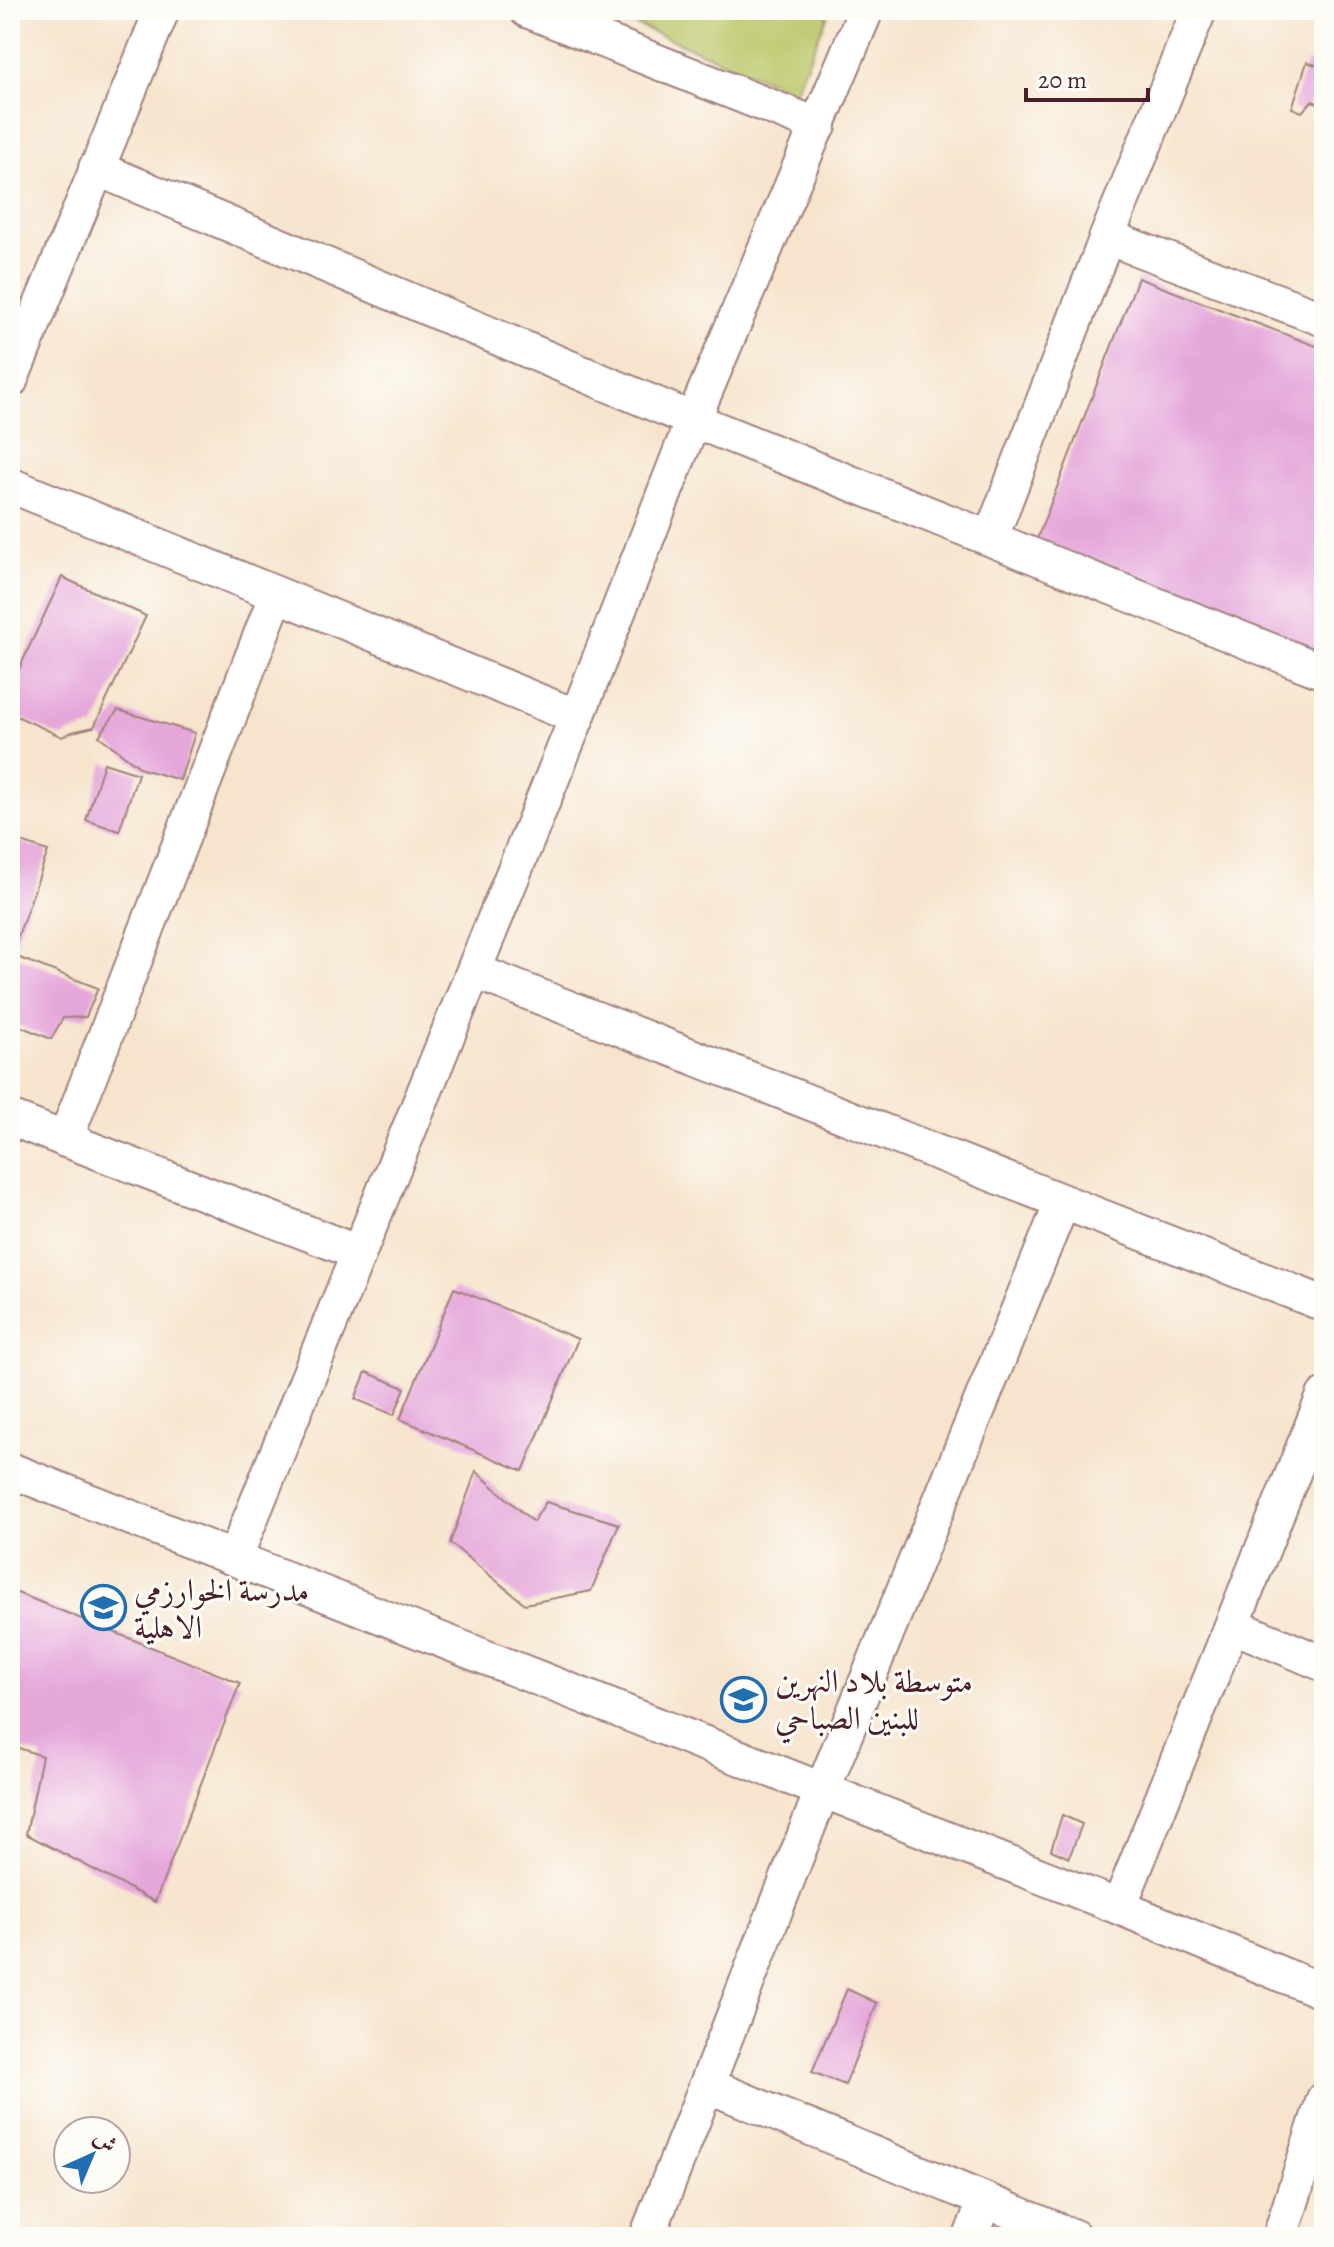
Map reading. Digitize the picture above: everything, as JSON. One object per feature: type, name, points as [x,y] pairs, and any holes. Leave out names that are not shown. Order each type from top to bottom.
[{"type":"street","points":[[10,381],[162,10]]},
{"type":"street","points":[[529,10],[819,126]]},
{"type":"street","points":[[235,1557],[577,717],[693,420],[866,10]]},
{"type":"street","points":[[991,537],[1199,10]]},
{"type":"street","points":[[96,168],[693,420],[1324,672]]},
{"type":"street","points":[[1107,237],[1324,319]]},
{"type":"street","points":[[10,485],[577,717]]},
{"type":"street","points":[[65,1140],[276,596]]},
{"type":"street","points":[[474,971],[1324,1304]]},
{"type":"street","points":[[10,1118],[359,1253]]},
{"type":"street","points":[[647,2237],[822,1791],[1062,1203]]},
{"type":"street","points":[[1119,1907],[1324,1396]]},
{"type":"street","points":[[10,1470],[1119,1907],[1324,1992]]},
{"type":"street","points":[[1234,1626],[1324,1664]]},
{"type":"street","points":[[707,2085],[1074,2237]]},
{"type":"street","points":[[1280,2237],[1324,2099]]},
{"type":"street","points":[[971,2237],[985,2201]]},
{"type":"green space","points":[[601,10],[830,10],[795,92]]},
{"type":"building","points":[[1307,62],[1324,68],[1324,105],[1312,101],[1302,112],[1292,108]]},
{"type":"building","points":[[1138,278],[1324,349],[1324,658],[1037,539]]},
{"type":"building","points":[[62,577],[146,616],[94,727],[62,737],[10,713],[10,688]]},
{"type":"building","points":[[118,710],[195,733],[180,780],[142,769],[99,736]]},
{"type":"building","points":[[104,763],[138,774],[119,831],[86,820]]},
{"type":"building","points":[[10,838],[48,851],[10,959]]},
{"type":"building","points":[[12,955],[98,988],[86,1017],[63,1018],[51,1039],[10,1022]]},
{"type":"building","points":[[454,1288],[578,1339],[523,1471],[400,1419]]},
{"type":"building","points":[[366,1372],[405,1388],[394,1415],[355,1399]]},
{"type":"building","points":[[476,1471],[533,1522],[546,1502],[619,1524],[591,1591],[525,1604],[450,1543]]},
{"type":"building","points":[[10,1590],[240,1683],[155,1902],[26,1834],[42,1756],[10,1745]]},
{"type":"building","points":[[1062,1815],[1082,1824],[1069,1858],[1051,1850]]},
{"type":"building","points":[[847,1989],[877,2003],[845,2085],[812,2072]]},
{"type":"place","name":"مدرسة الخوارزمي الاهلية","points":[[103,1608]]},
{"type":"place","name":"متوسطة بلاد النهرين للبنين الصباحي","points":[[744,1699]]}]
